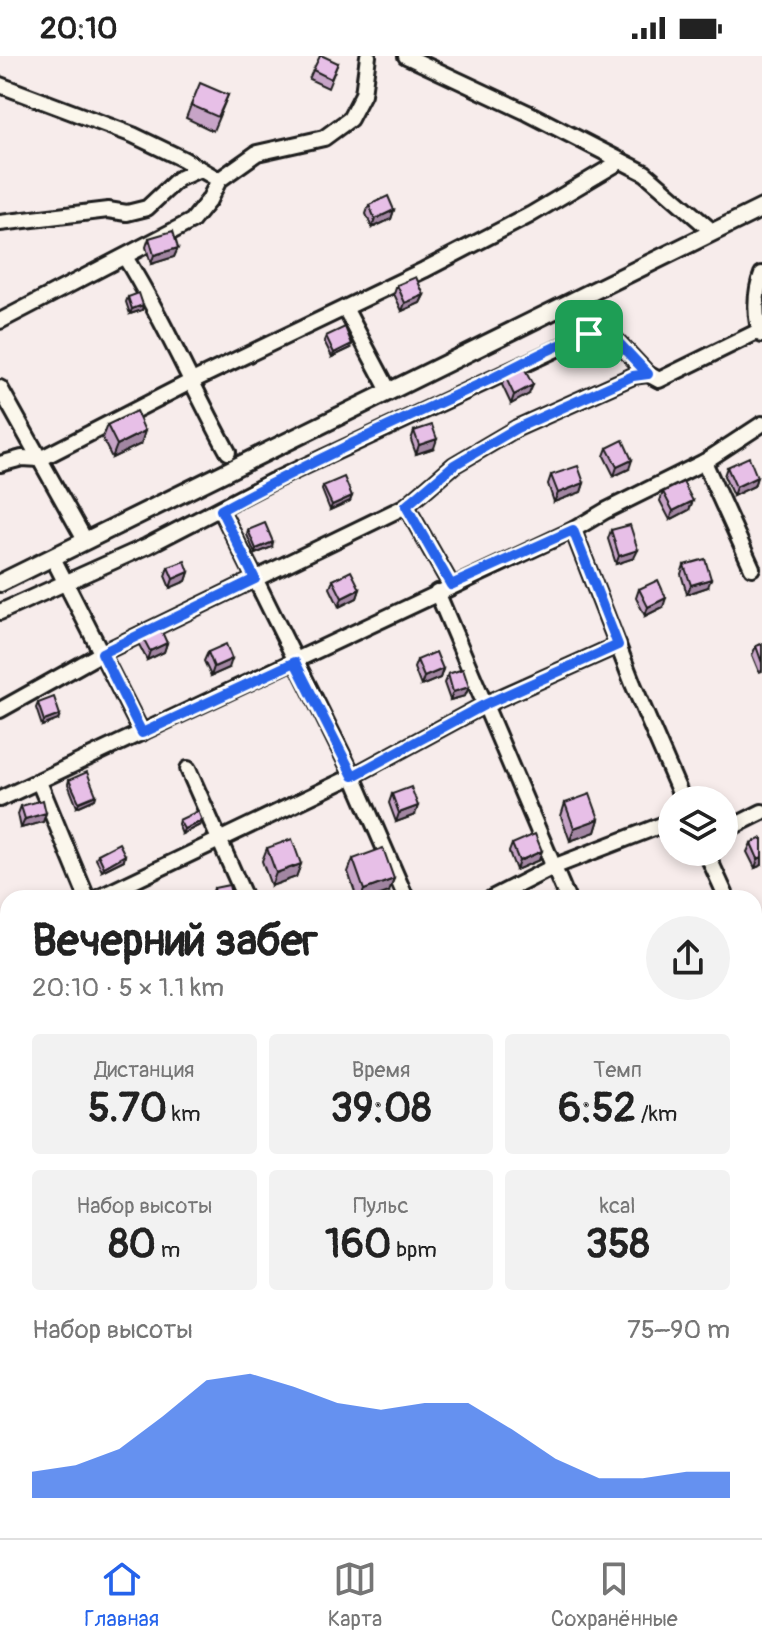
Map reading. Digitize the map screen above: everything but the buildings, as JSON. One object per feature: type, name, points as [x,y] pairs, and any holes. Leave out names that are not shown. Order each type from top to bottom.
[{"type":"street","points":[[0,321],[192,221],[209,200],[219,180],[257,153],[324,138],[350,119],[363,94],[368,56]]},
{"type":"street","points":[[406,56],[528,113],[645,173],[713,232]]},
{"type":"street","points":[[0,85],[133,135],[219,180]]},
{"type":"street","points":[[0,464],[22,458],[40,459],[530,215],[621,161]]},
{"type":"street","points":[[0,223],[108,210],[127,213],[147,208],[178,179],[200,169]]},
{"type":"street","points":[[0,583],[762,208]]},
{"type":"street","points":[[125,257],[151,299],[190,382],[228,452]]},
{"type":"street","points":[[0,612],[589,334],[603,332],[615,339],[648,374],[659,380],[760,333],[757,302],[762,274]]},
{"type":"street","points":[[345,308],[389,391]]},
{"type":"street","points":[[0,710],[102,653],[406,506],[454,465],[517,428],[633,376],[648,374]]},
{"type":"street","points":[[0,388],[85,540]]},
{"type":"street","points":[[0,799],[573,530],[704,462],[762,424]]},
{"type":"street","points":[[704,462],[752,568]]},
{"type":"street","points":[[406,506],[444,589],[484,705],[563,890]]},
{"type":"street","points":[[221,510],[353,776],[403,890]]},
{"type":"street","points":[[573,530],[677,786]]},
{"type":"street","points":[[53,558],[142,733]]},
{"type":"street","points":[[115,890],[353,776],[484,705],[618,645]]},
{"type":"street","points":[[188,769],[242,890]]},
{"type":"street","points":[[39,782],[84,890]]},
{"type":"street","points":[[738,824],[762,812]]},
{"type":"street","points":[[508,890],[553,867],[658,826]]},
{"type":"street","points":[[712,866],[723,890]]},
{"type":"route","points":[[603,332],[615,339],[648,374],[633,376],[517,428],[454,465],[406,506],[451,585],[573,530],[618,645],[484,705],[353,776],[295,662],[142,733],[102,653],[255,579],[221,510],[273,481],[589,334],[603,332]]}]
